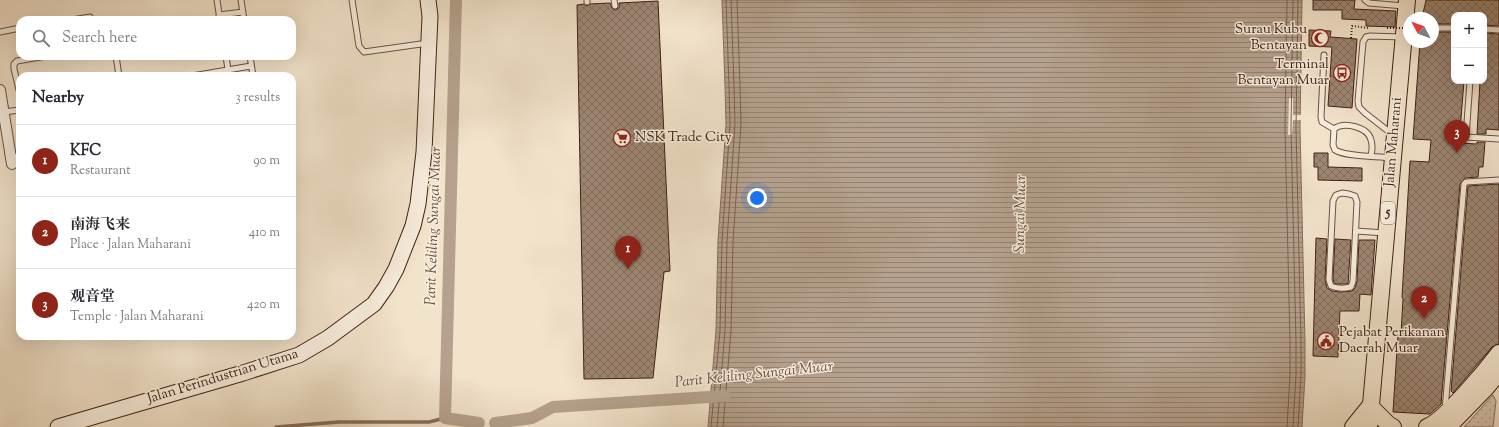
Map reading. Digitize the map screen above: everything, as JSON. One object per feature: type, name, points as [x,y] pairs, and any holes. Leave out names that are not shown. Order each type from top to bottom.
[{"type":"main road","name":"Jalan Maharani","points":[[1369,427],[1404,48]]},
{"type":"main road","points":[[1446,421],[1499,353]]},
{"type":"main road","points":[[1427,427],[1446,421],[1486,388],[1499,372]]},
{"type":"main road","points":[[1353,427],[1370,406],[1389,425],[1393,427]]},
{"type":"street","name":"Jalan Perindustrian Utama","points":[[58,427],[243,373],[299,355],[328,338],[374,304],[393,275],[413,226],[418,204],[424,152],[430,16],[428,0]]},
{"type":"street","points":[[0,90],[14,159]]},
{"type":"lane","points":[[217,0],[220,16]]},
{"type":"lane","points":[[241,0],[244,16]]},
{"type":"lane","points":[[352,0],[359,46],[364,52],[428,43]]},
{"type":"lane","points":[[1365,0],[1369,3],[1407,3]]},
{"type":"lane","points":[[228,16],[243,12]]},
{"type":"lane","points":[[1439,28],[1451,28]]},
{"type":"lane","points":[[0,32],[16,29]]},
{"type":"lane","points":[[1487,29],[1499,30]]},
{"type":"lane","points":[[1395,136],[1365,113],[1359,107],[1358,100],[1363,42],[1366,37],[1403,32]]},
{"type":"lane","points":[[1324,55],[1321,117],[1322,122],[1334,129]]},
{"type":"lane","points":[[16,77],[14,64],[17,61],[23,60]]},
{"type":"lane","points":[[117,60],[118,72]]},
{"type":"lane","points":[[227,60],[228,70]]},
{"type":"lane","points":[[250,60],[252,72]]},
{"type":"lane","points":[[216,72],[251,66]]},
{"type":"lane","points":[[1470,84],[1466,137],[1499,138]]},
{"type":"lane","points":[[4,112],[16,110]]},
{"type":"lane","points":[[1334,129],[1338,126],[1354,126],[1358,128],[1370,137],[1372,141],[1371,156]]},
{"type":"lane","points":[[1334,129],[1333,145],[1335,150],[1340,153],[1393,158]]},
{"type":"lane","points":[[1446,421],[1464,184],[1466,182],[1499,180]]},
{"type":"lane","points":[[1342,193],[1355,196],[1357,202],[1356,231],[1353,281],[1351,287],[1345,289],[1331,286],[1329,280],[1333,201],[1336,195],[1342,193]]},
{"type":"lane","points":[[1356,231],[1386,233]]},
{"type":"path","points":[[1351,38],[1352,26],[1366,28]]},
{"type":"path","points":[[1387,28],[1403,31]]},
{"type":"shaded area","points":[[1493,395],[1496,401],[1493,427],[1464,427]]},
{"type":"water","name":"Sungai Muar","points":[[722,0],[1302,0],[1300,128],[1305,376],[1302,427],[708,427],[716,330],[718,240],[726,124]]},
{"type":"pier","points":[[1289,98],[1293,98],[1293,115],[1302,115],[1302,120],[1293,120],[1292,135],[1288,135]]},
{"type":"building","points":[[1313,0],[1355,0],[1354,9],[1396,11],[1395,27],[1366,26],[1366,20],[1342,19],[1342,10],[1313,10]]},
{"type":"building","points":[[1426,0],[1499,0],[1499,26],[1487,25],[1487,12],[1451,12],[1451,24],[1439,24],[1439,12],[1423,12]]},
{"type":"building","name":"NSK Trade City","points":[[658,1],[670,271],[664,272],[653,378],[584,379],[577,5],[584,4],[587,6],[590,4],[610,3],[612,8],[615,10],[619,8],[619,3]]},
{"type":"building","name":"Terminal Bentayan Muar","points":[[1309,30],[1331,31],[1330,37],[1357,39],[1352,108],[1328,106],[1332,47],[1309,46]]},
{"type":"building","points":[[1439,32],[1451,32],[1451,84],[1464,84],[1459,143],[1477,144],[1477,142],[1485,142],[1483,167],[1479,167],[1478,177],[1465,178],[1460,184],[1441,404],[1430,414],[1393,412],[1398,334],[1401,334],[1410,161],[1429,162],[1431,140],[1413,139],[1420,48],[1439,48]]},
{"type":"building","points":[[1487,33],[1499,34],[1499,130],[1486,129],[1486,134],[1477,134],[1480,84],[1487,84]]},
{"type":"building","points":[[1314,153],[1328,153],[1328,167],[1362,168],[1362,181],[1318,180],[1318,167],[1314,167]]},
{"type":"building","points":[[1499,184],[1499,344],[1492,347],[1453,393],[1451,391],[1468,186]]},
{"type":"building","points":[[1316,238],[1327,239],[1325,280],[1327,288],[1332,291],[1340,292],[1352,291],[1355,288],[1357,281],[1359,240],[1375,240],[1371,295],[1360,294],[1359,311],[1340,311],[1338,357],[1313,356]]},
{"type":"building","points":[[1335,239],[1351,240],[1348,284],[1334,283]]},
{"type":"waterway","name":"Parit Keliling Sungai Muar","points":[[456,0],[445,418],[479,423]]},
{"type":"waterway","name":"Parit Keliling Sungai Muar","points":[[495,423],[532,418],[553,407],[725,396]]},
{"type":"waterway","points":[[276,427],[339,422],[429,422],[445,418]]},
{"type":"place","name":"Surau Kubu Bentayan","points":[[1320,38]]},
{"type":"place","name":"Terminal Bentayan Muar","points":[[1342,73]]},
{"type":"place","name":"NSK Trade City","points":[[622,138]]},
{"type":"place","name":"观音堂","points":[[1457,153]]},
{"type":"place","name":"KFC","points":[[628,269]]},
{"type":"place","name":"南海飞来","points":[[1424,319]]},
{"type":"place","name":"Pejabat Perikanan Daerah Muar","points":[[1326,341]]}]
